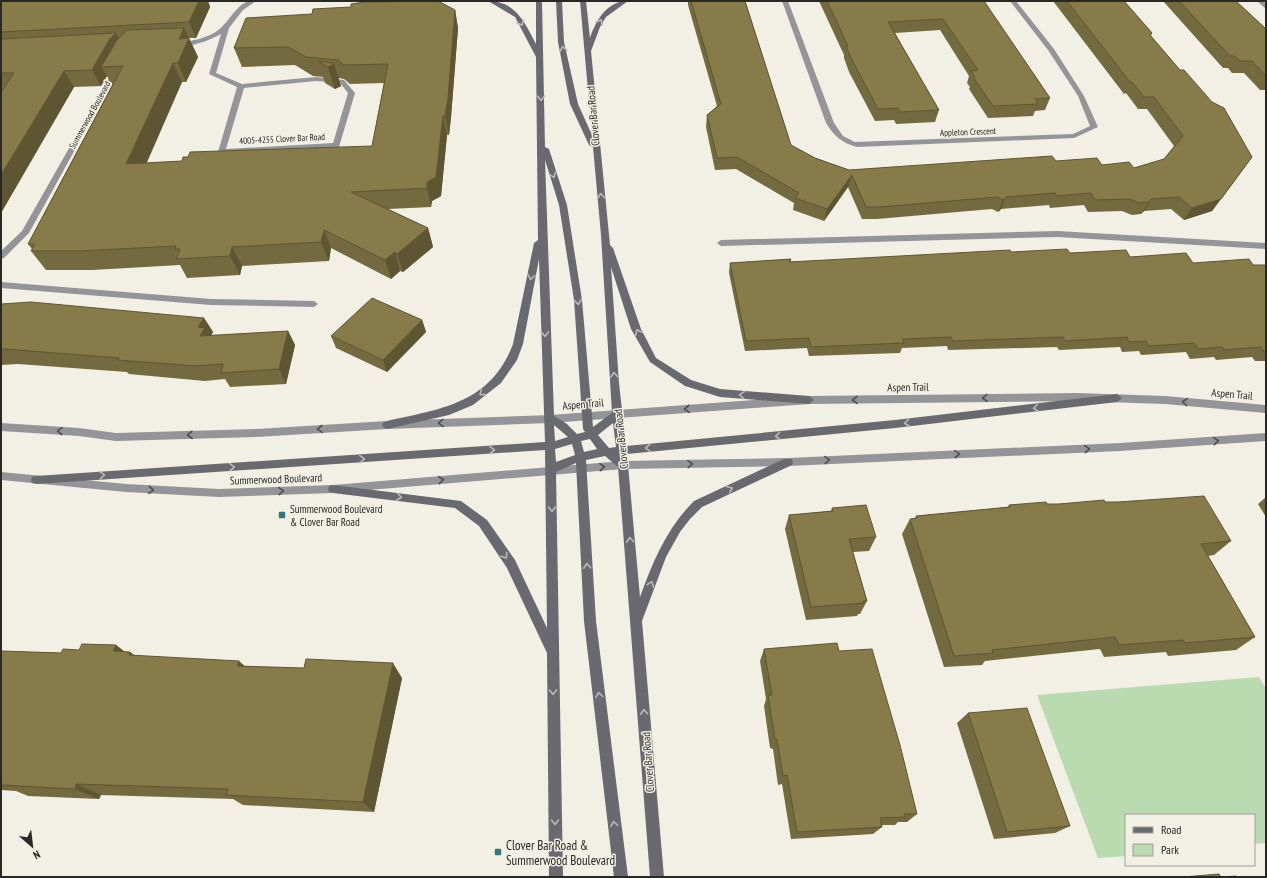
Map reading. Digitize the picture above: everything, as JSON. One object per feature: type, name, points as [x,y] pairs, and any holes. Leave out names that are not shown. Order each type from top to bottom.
[{"type":"main road","points":[[491,1],[503,6],[518,16],[541,59]]},
{"type":"main road","points":[[539,1],[541,59],[542,225],[551,470],[552,653],[556,877]]},
{"type":"main road","points":[[559,1],[561,42],[574,104],[597,152]]},
{"type":"main road","name":"Clover Bar Road","points":[[583,1],[605,235],[618,414],[637,621],[657,877]]},
{"type":"main road","points":[[588,54],[600,18],[616,5],[625,1]]},
{"type":"main road","points":[[541,138],[563,205],[578,300],[586,416],[590,435],[606,452],[623,465]]},
{"type":"main road","points":[[387,425],[446,412],[470,402],[498,380],[512,360],[518,344],[542,225]]},
{"type":"main road","points":[[605,235],[636,329],[653,360],[688,383],[720,393],[809,400]]},
{"type":"main road","points":[[581,463],[606,452],[621,450],[895,424],[1117,398]]},
{"type":"main road","points":[[36,480],[550,446],[590,435],[618,414]]},
{"type":"main road","points":[[550,419],[570,430],[576,440],[581,463],[590,622],[621,877]]},
{"type":"main road","points":[[637,621],[664,546],[689,512],[698,504],[788,462]]},
{"type":"main road","points":[[333,489],[457,504],[483,523],[511,564],[552,653]]},
{"type":"street","name":"4005-4255 Clover Bar Road","points":[[169,44],[184,44],[209,38],[226,27],[243,5],[253,1]]},
{"type":"street","name":"Appleton Crescent","points":[[785,1],[830,123],[836,134],[845,142],[857,145],[1074,136],[1094,127],[1081,96],[1055,56],[1013,1]]},
{"type":"street","points":[[1260,1],[1266,7]]},
{"type":"street","name":"4005-4255 Clover Bar Road","points":[[226,27],[212,74],[241,86],[316,79],[342,81],[352,92],[336,145],[222,152],[241,86]]},
{"type":"street","name":"Summerwood Boulevard","points":[[1,256],[25,233],[119,64]]},
{"type":"street","points":[[721,244],[1057,234],[1266,246]]},
{"type":"street","points":[[1,285],[211,302],[314,304]]},
{"type":"street","name":"Aspen Trail","points":[[550,419],[809,400],[1117,398],[1165,400],[1266,409]]},
{"type":"street","points":[[1,427],[79,432],[116,437],[257,433],[387,425],[550,419]]},
{"type":"street","points":[[551,470],[581,463],[623,465],[788,462],[1120,447],[1266,437]]},
{"type":"street","name":"Summerwood Boulevard","points":[[1,476],[180,492],[219,493],[333,489],[551,470]]},
{"type":"green space","points":[[1259,677],[1266,689],[1266,843],[1255,844],[1255,814],[1125,814],[1125,856],[1098,858],[1037,695]]},
{"type":"building","points":[[1,1],[199,1],[189,22],[1,32]]},
{"type":"building","points":[[438,1],[455,10],[448,98],[445,116],[443,116],[436,177],[427,182],[427,188],[351,192],[428,228],[397,254],[395,252],[385,260],[324,230],[321,242],[232,247],[230,256],[176,259],[180,249],[175,249],[176,246],[79,251],[31,251],[35,244],[28,244],[123,66],[101,67],[117,40],[127,30],[184,28],[179,39],[189,38],[178,63],[173,63],[126,164],[182,161],[183,157],[188,157],[190,152],[372,146],[388,64],[344,65],[338,60],[306,57],[288,47],[234,48],[246,18],[312,14],[313,9],[351,7],[351,4],[365,2]]},
{"type":"building","points":[[691,1],[745,1],[791,145],[815,158],[849,170],[1052,156],[1056,161],[1097,158],[1102,165],[1129,162],[1134,168],[1164,159],[1183,136],[1154,97],[1144,97],[1132,82],[1130,82],[1067,1],[1124,1],[1152,33],[1150,35],[1180,70],[1184,70],[1212,102],[1224,108],[1252,157],[1221,199],[1192,208],[1179,197],[1151,199],[1148,202],[1140,203],[1129,199],[1095,200],[1091,193],[1056,196],[1055,193],[1006,197],[1003,200],[997,197],[866,207],[852,175],[827,209],[795,198],[799,193],[737,157],[717,158],[707,115],[721,104]]},
{"type":"building","points":[[827,1],[984,1],[1050,98],[1035,99],[1038,104],[993,106],[973,77],[975,77],[971,71],[978,70],[943,19],[888,22],[939,110],[900,112],[898,108],[878,109],[852,60],[846,46],[848,46]]},
{"type":"building","points":[[1179,1],[1236,1],[1266,29],[1266,76],[1252,61],[1240,61],[1235,56],[1230,56]]},
{"type":"building","points":[[116,33],[109,40],[92,70],[64,71],[1,175],[1,92],[14,73],[1,73],[1,39]]},
{"type":"building","points":[[318,61],[332,63],[334,64],[328,67]]},
{"type":"building","points":[[1067,249],[1070,253],[1126,250],[1130,257],[1186,253],[1193,263],[1249,259],[1253,265],[1266,265],[1266,352],[1264,352],[1261,347],[1224,350],[1222,347],[1198,349],[1194,343],[1149,346],[1146,341],[1129,342],[1127,337],[1065,341],[1063,337],[953,341],[951,337],[903,339],[904,343],[811,347],[809,338],[746,341],[730,263],[791,259],[789,262],[1010,250],[1011,252]]},
{"type":"building","points":[[372,298],[422,320],[383,360],[331,336]]},
{"type":"building","points":[[31,302],[204,318],[198,327],[205,328],[200,336],[288,331],[279,369],[221,373],[223,364],[196,366],[118,360],[119,358],[1,349],[1,304]]},
{"type":"building","points":[[1204,496],[1231,541],[1201,544],[1255,637],[1185,643],[1183,640],[1119,645],[1115,637],[992,650],[993,653],[954,656],[910,519],[917,518],[916,516],[1046,502],[1047,504],[1059,504],[1104,500],[1105,502],[1118,502]]},
{"type":"building","points":[[866,505],[876,537],[849,539],[867,601],[863,601],[864,603],[811,607],[789,515],[833,511],[832,508]]},
{"type":"building","points":[[837,643],[839,651],[872,649],[900,745],[917,814],[904,814],[905,817],[880,818],[882,827],[797,832],[787,775],[783,776],[777,739],[775,739],[768,695],[772,695],[764,649]]},
{"type":"building","points":[[82,644],[116,645],[113,651],[130,652],[129,655],[239,661],[237,666],[304,668],[306,659],[393,663],[363,802],[226,795],[228,789],[76,784],[75,789],[1,785],[1,651],[61,653],[63,649],[79,650]]},
{"type":"building","points":[[1027,708],[1070,826],[1007,832],[968,713]]},
{"type":"building","points":[[1219,874],[1221,877],[1183,877]]},
{"type":"place","name":"Summerwood Boulevard & Clover Bar Road","points":[[282,515]]},
{"type":"place","name":"Clover Bar Road & Summerwood Boulevard","points":[[498,852]]}]
